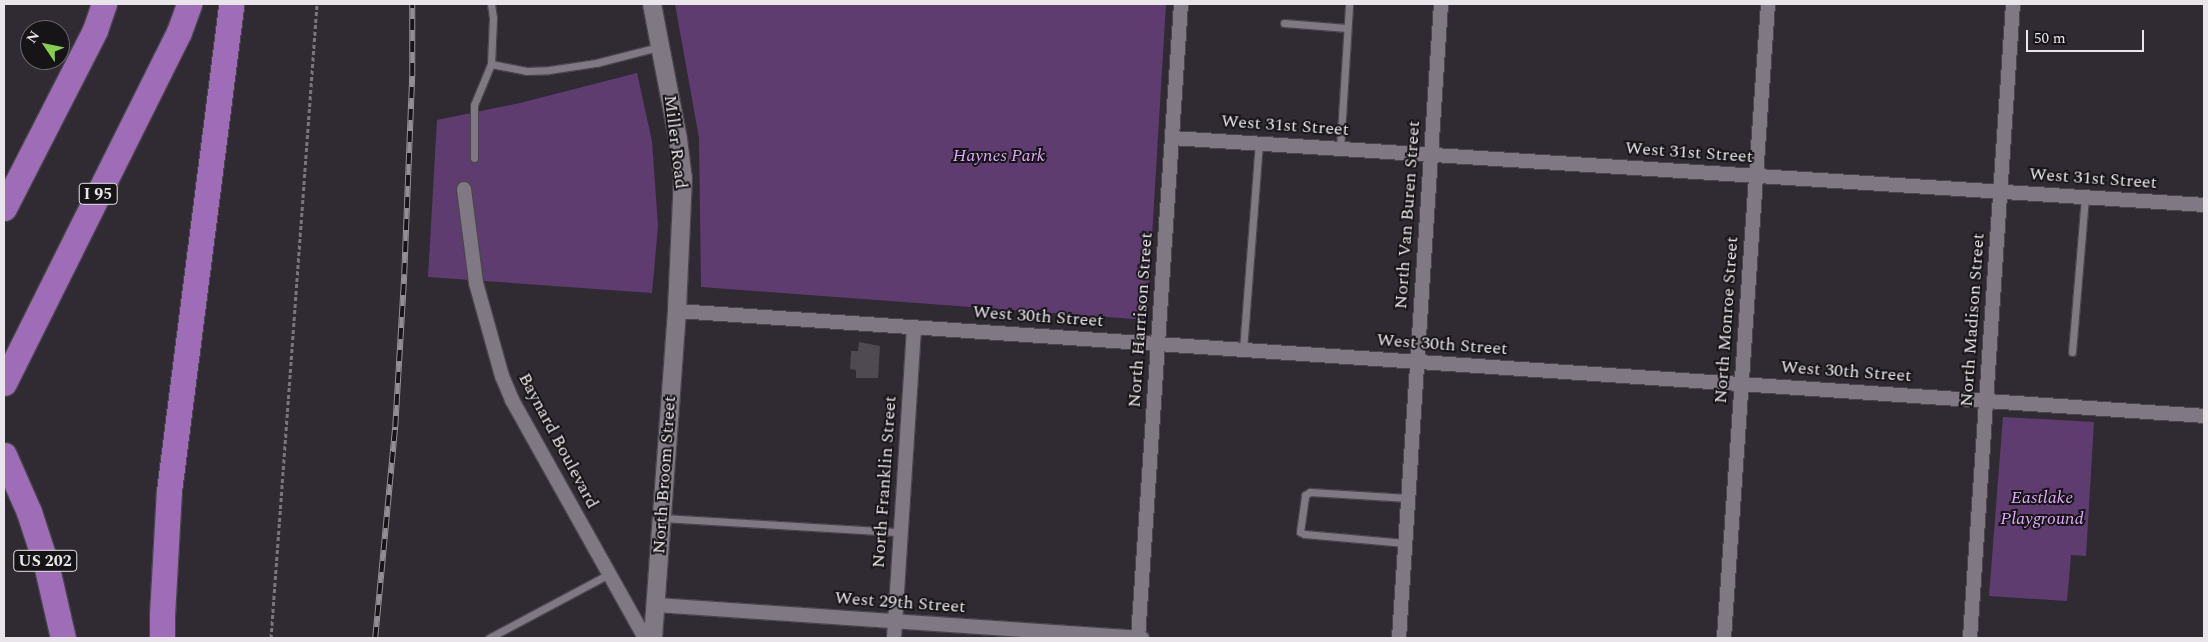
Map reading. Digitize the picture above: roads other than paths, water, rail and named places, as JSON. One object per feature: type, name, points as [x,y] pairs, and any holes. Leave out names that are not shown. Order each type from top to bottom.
[{"type":"highway","points":[[4,208],[95,30],[104,4]]},
{"type":"highway","name":"I 95","points":[[4,383],[179,32],[189,4]]},
{"type":"highway","points":[[162,638],[168,491],[231,4]]},
{"type":"highway","name":"US 202","points":[[4,455],[19,486],[46,564],[63,638]]},
{"type":"street","name":"Miller Road","points":[[652,4],[683,177],[677,311]]},
{"type":"street","name":"North Harrison Street","points":[[1138,638],[1181,4]]},
{"type":"street","name":"North Van Buren Street","points":[[1399,638],[1441,4]]},
{"type":"street","name":"North Monroe Street","points":[[1724,638],[1768,4]]},
{"type":"street","name":"North Madison Street","points":[[1970,638],[2013,4]]},
{"type":"street","name":"West 31st Street","points":[[1172,138],[2204,205]]},
{"type":"street","name":"Baynard Boulevard","points":[[464,189],[476,283],[502,376],[512,400],[645,638]]},
{"type":"street","name":"West 30th Street","points":[[677,311],[2204,416]]},
{"type":"street","name":"North Broom Street","points":[[653,638],[677,311]]},
{"type":"street","name":"North Franklin Street","points":[[894,638],[914,328]]},
{"type":"street","name":"West 29th Street","points":[[656,605],[1142,638]]},
{"type":"lane","points":[[474,158],[474,105],[491,64],[493,18],[491,4]]},
{"type":"lane","points":[[1340,149],[1349,4]]},
{"type":"lane","points":[[1284,23],[1347,28]]},
{"type":"lane","points":[[491,64],[526,71],[549,70],[596,62],[660,46]]},
{"type":"lane","points":[[1243,350],[1259,144]]},
{"type":"lane","points":[[2072,352],[2085,198]]},
{"type":"lane","points":[[1405,543],[1304,534],[1300,532],[1305,495],[1310,492],[1408,498]]},
{"type":"lane","points":[[662,518],[901,532]]},
{"type":"lane","points":[[489,638],[609,574]]},
{"type":"railway","points":[[375,638],[395,427],[404,274],[412,74],[412,4]]},
{"type":"park label","name":"Haynes Park","points":[[999,156]]},
{"type":"park label","name":"Eastlake Playground","points":[[2042,509]]}]
